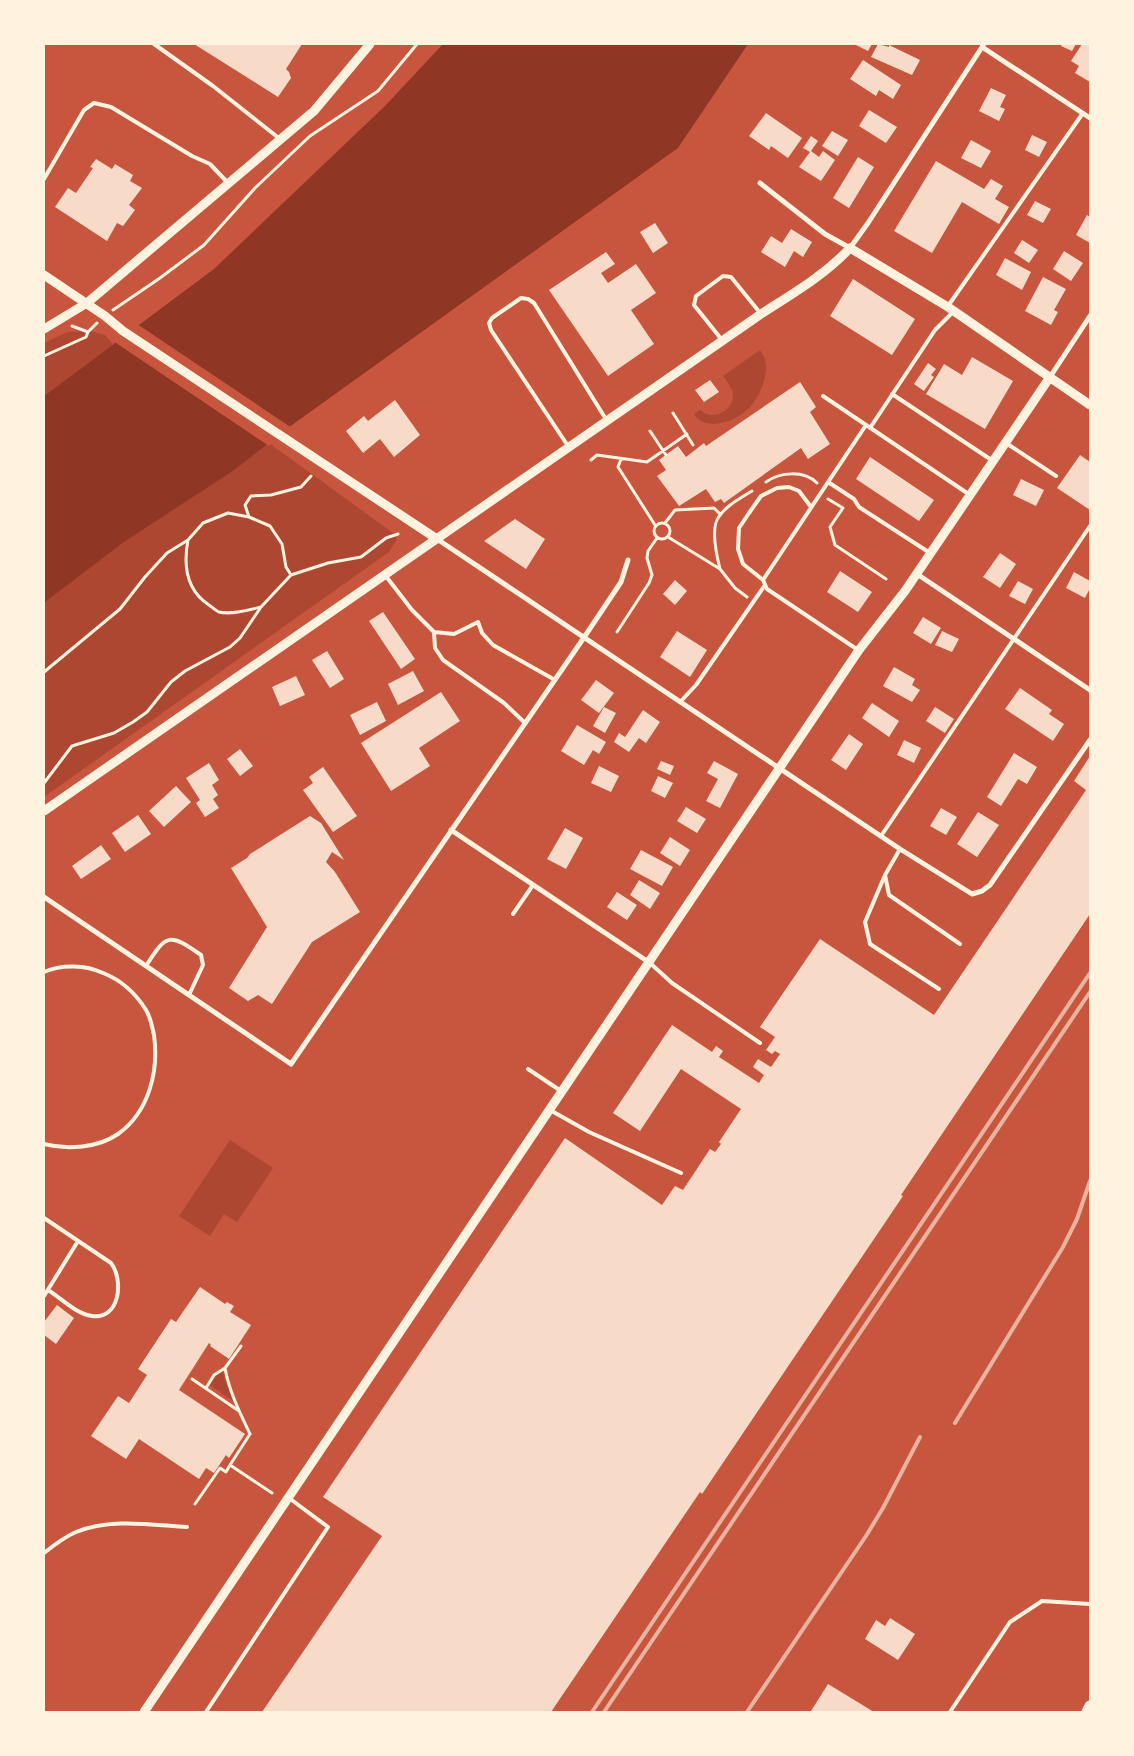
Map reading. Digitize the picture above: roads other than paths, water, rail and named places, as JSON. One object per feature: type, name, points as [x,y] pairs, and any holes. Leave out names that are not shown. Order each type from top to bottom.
[{"type":"main road","points":[[1087,1712],[1090,1706]]},
{"type":"street","points":[[44,329],[87,303],[314,111],[370,44]]},
{"type":"street","points":[[44,811],[568,447],[818,277],[838,261],[868,223],[983,45],[1090,118]]},
{"type":"street","points":[[760,183],[825,234],[950,309],[1090,405]]},
{"type":"street","points":[[44,275],[295,446],[585,636],[900,849],[972,894],[982,891],[990,885],[1090,740]]},
{"type":"street","points":[[144,1712],[859,650],[917,574],[1090,316]]},
{"type":"street","points":[[44,897],[291,1064],[585,636],[621,582],[628,560]]},
{"type":"street","points":[[917,574],[1090,690]]},
{"type":"street","points":[[451,830],[650,963]]},
{"type":"lane","points":[[154,44],[213,86],[280,139]]},
{"type":"lane","points":[[44,179],[84,110],[94,103],[111,107],[192,156],[210,164],[228,183]]},
{"type":"lane","points":[[763,580],[828,482],[892,394],[1083,113]]},
{"type":"lane","points":[[722,341],[694,305],[696,296],[723,276],[731,277],[761,314]]},
{"type":"lane","points":[[568,447],[491,330],[490,323],[492,318],[521,298],[528,299],[534,303],[607,421]]},
{"type":"lane","points":[[892,394],[993,461]]},
{"type":"lane","points":[[823,396],[970,495]]},
{"type":"lane","points":[[1006,443],[1056,476]]},
{"type":"lane","points":[[828,482],[854,499],[859,507],[930,553]]},
{"type":"lane","points":[[811,507],[799,491],[789,487],[777,488],[761,496],[740,528],[738,549],[743,564],[763,580],[767,589],[859,650]]},
{"type":"lane","points":[[881,836],[1090,526]]},
{"type":"lane","points":[[385,575],[412,610],[434,632],[454,634],[478,622],[482,633],[493,645],[555,680]]},
{"type":"lane","points":[[681,701],[696,684],[765,585]]},
{"type":"lane","points":[[434,632],[435,648],[443,660],[504,703],[525,723]]},
{"type":"lane","points":[[900,849],[885,875],[864,922],[870,944],[939,989]]},
{"type":"lane","points":[[885,875],[889,895],[960,944]]},
{"type":"lane","points":[[513,914],[533,885]]},
{"type":"lane","points":[[146,966],[159,946],[169,940],[181,942],[201,955],[203,965],[188,995]]},
{"type":"lane","points":[[650,963],[672,984],[760,1043]]},
{"type":"lane","points":[[44,972],[65,967],[82,967],[116,978],[147,1011],[152,1023],[156,1062],[153,1080],[140,1110],[129,1124],[116,1135],[88,1145],[56,1147],[44,1144]]},
{"type":"lane","points":[[528,1069],[563,1092]]},
{"type":"lane","points":[[550,1110],[589,1132],[681,1173]]},
{"type":"lane","points":[[44,1218],[111,1263],[116,1269],[119,1288],[114,1304],[100,1316],[83,1313],[48,1290]]},
{"type":"lane","points":[[44,1296],[78,1241]]},
{"type":"lane","points":[[206,1712],[328,1527],[289,1498]]},
{"type":"lane","points":[[44,1553],[76,1532],[109,1524],[187,1527]]},
{"type":"lane","points":[[950,1712],[1010,1622],[1042,1601],[1090,1604]]},
{"type":"railway","points":[[592,1712],[1090,973]]},
{"type":"railway","points":[[604,1712],[1090,992]]},
{"type":"railway","points":[[955,1423],[1063,1247],[1077,1219],[1090,1181]]},
{"type":"railway","points":[[747,1712],[866,1536],[883,1508],[920,1437]]}]
